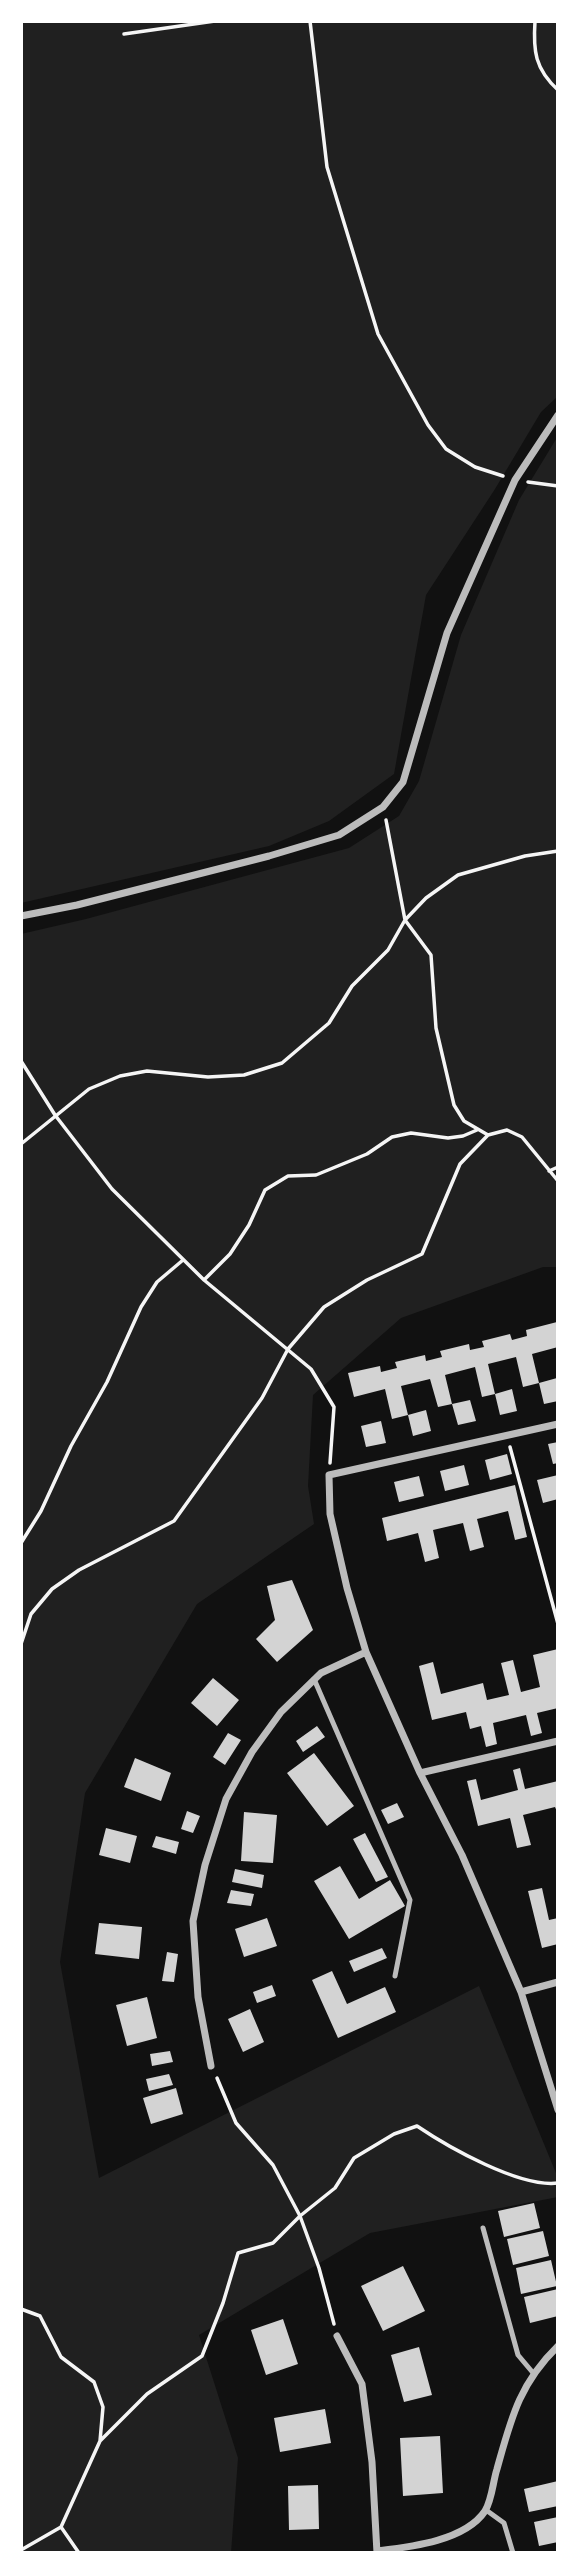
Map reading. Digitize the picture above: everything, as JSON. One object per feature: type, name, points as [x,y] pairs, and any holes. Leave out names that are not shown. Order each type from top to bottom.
[{"type":"street","points":[[21,916],[77,905],[339,835],[383,807],[403,782],[447,633],[515,480],[558,415]]},
{"type":"street","points":[[558,1424],[329,1475],[330,1514],[347,1588],[366,1652],[420,1773],[462,1855],[520,1992],[558,2110]]},
{"type":"street","points":[[211,2066],[198,1997],[193,1921],[205,1864],[226,1799],[252,1752],[281,1712],[314,1679],[366,1652]]},
{"type":"street","points":[[420,1773],[558,1741]]},
{"type":"street","points":[[520,1992],[558,1982]]},
{"type":"street","points":[[337,2336],[362,2384],[372,2462],[377,2552],[418,2546],[457,2533],[485,2510],[513,2409],[534,2374],[558,2346]]},
{"type":"lane","points":[[314,1679],[410,1900],[395,1976]]},
{"type":"lane","points":[[482,2228],[518,2355],[534,2374]]},
{"type":"lane","points":[[485,2510],[503,2523],[513,2553]]},
{"type":"path","points":[[124,34],[215,21]]},
{"type":"path","points":[[310,21],[327,167],[378,334],[428,425],[446,449],[475,467],[515,480],[558,486]]},
{"type":"path","points":[[535,21],[533,45],[543,76],[558,90]]},
{"type":"path","points":[[383,807],[405,920],[431,955],[436,1028],[454,1105],[464,1121],[488,1135]]},
{"type":"path","points":[[21,1144],[89,1089],[120,1076],[147,1071],[208,1077],[244,1075],[282,1063],[329,1023],[352,986],[388,950],[405,920],[426,898],[458,875],[525,856],[558,851]]},
{"type":"path","points":[[21,1061],[55,1115],[112,1189],[204,1280],[311,1369],[334,1407],[329,1475]]},
{"type":"path","points":[[204,1280],[237,1244],[265,1190],[288,1176],[316,1175],[367,1154],[393,1137],[411,1133],[448,1138],[463,1136],[478,1129]]},
{"type":"path","points":[[21,1644],[31,1614],[52,1589],[79,1570],[174,1521],[262,1398],[288,1349],[324,1307],[367,1280],[422,1254],[460,1164],[488,1135],[507,1130],[522,1137],[558,1181]]},
{"type":"path","points":[[549,1171],[558,1167]]},
{"type":"path","points":[[21,1543],[41,1511],[71,1446],[107,1382],[141,1307],[157,1282],[183,1260]]},
{"type":"path","points":[[507,1436],[558,1624]]},
{"type":"path","points":[[211,2066],[236,2123],[274,2165],[300,2216],[319,2268],[337,2336]]},
{"type":"path","points":[[100,2441],[148,2394],[202,2356],[223,2303],[238,2253],[273,2243],[300,2216],[335,2188],[354,2158],[394,2134],[417,2126],[449,2147],[513,2175],[548,2185],[558,2183]]},
{"type":"path","points":[[21,2309],[40,2316],[61,2357],[94,2382],[103,2407],[100,2441],[61,2527],[21,2550]]},
{"type":"path","points":[[61,2527],[79,2553]]},
{"type":"shaded area","points":[[21,21],[558,21],[558,396],[541,412],[426,595],[394,774],[329,821],[269,846],[21,903]]},
{"type":"shaded area","points":[[558,436],[558,1267],[543,1267],[401,1318],[313,1395],[308,1486],[314,1524],[197,1604],[85,1793],[60,1962],[99,2178],[479,1986],[558,2178],[558,2197],[370,2233],[199,2335],[238,2458],[231,2553],[21,2553],[21,934],[349,848],[399,816],[419,781],[461,635],[519,500]]},
{"type":"building","points":[[557,1322],[558,1347],[532,1354],[539,1383],[523,1387],[516,1357],[488,1364],[495,1394],[482,1397],[475,1367],[445,1375],[452,1404],[438,1407],[430,1379],[401,1386],[408,1415],[392,1419],[385,1389],[354,1397],[348,1373],[380,1366],[381,1372],[397,1368],[395,1362],[425,1355],[426,1361],[442,1357],[440,1351],[469,1344],[470,1350],[484,1347],[482,1341],[510,1334],[512,1340],[527,1336],[526,1330]]},
{"type":"building","points":[[557,1378],[558,1401],[544,1404],[539,1383]]},
{"type":"building","points":[[512,1389],[517,1411],[500,1415],[495,1394]]},
{"type":"building","points":[[470,1400],[476,1421],[458,1425],[452,1404]]},
{"type":"building","points":[[426,1410],[431,1431],[413,1436],[408,1415]]},
{"type":"building","points":[[381,1421],[386,1443],[366,1447],[361,1426]]},
{"type":"building","points":[[558,1442],[558,1463],[553,1464],[548,1444]]},
{"type":"building","points":[[507,1454],[512,1474],[490,1480],[485,1460]]},
{"type":"building","points":[[464,1465],[469,1485],[445,1491],[440,1471]]},
{"type":"building","points":[[558,1475],[558,1499],[543,1503],[537,1480]]},
{"type":"building","points":[[419,1476],[424,1496],[399,1502],[394,1482]]},
{"type":"building","points":[[515,1485],[527,1537],[515,1540],[508,1511],[477,1519],[484,1547],[470,1551],[463,1523],[433,1530],[439,1558],[425,1562],[418,1533],[387,1541],[382,1518]]},
{"type":"building","points":[[292,1580],[313,1630],[277,1662],[256,1639],[275,1620],[267,1586]]},
{"type":"building","points":[[558,1649],[558,1708],[537,1713],[542,1733],[531,1736],[526,1715],[493,1723],[497,1744],[486,1747],[481,1726],[470,1729],[466,1712],[432,1720],[419,1666],[433,1662],[441,1694],[483,1683],[487,1700],[509,1695],[501,1663],[513,1660],[521,1692],[540,1687],[533,1655]]},
{"type":"building","points":[[213,1678],[239,1700],[217,1726],[191,1703]]},
{"type":"building","points":[[317,1726],[325,1737],[303,1752],[296,1741]]},
{"type":"building","points":[[228,1733],[241,1740],[225,1765],[213,1757]]},
{"type":"building","points":[[314,1753],[354,1806],[327,1826],[287,1773]]},
{"type":"building","points":[[135,1758],[171,1773],[161,1801],[124,1787]]},
{"type":"building","points":[[520,1768],[525,1789],[558,1781],[558,1814],[555,1807],[523,1815],[531,1845],[517,1848],[510,1818],[478,1826],[467,1781],[476,1779],[481,1800],[518,1790],[513,1770]]},
{"type":"building","points":[[397,1803],[404,1817],[388,1824],[381,1810]]},
{"type":"building","points":[[187,1811],[200,1816],[193,1833],[181,1829]]},
{"type":"building","points":[[244,1812],[277,1815],[273,1863],[241,1861]]},
{"type":"building","points":[[106,1828],[137,1836],[130,1863],[99,1855]]},
{"type":"building","points":[[365,1833],[388,1877],[376,1882],[353,1839]]},
{"type":"building","points":[[156,1836],[179,1842],[176,1854],[152,1847]]},
{"type":"building","points":[[340,1866],[359,1899],[390,1880],[405,1906],[349,1939],[314,1881]]},
{"type":"building","points":[[235,1869],[264,1875],[262,1888],[232,1882]]},
{"type":"building","points":[[542,1888],[549,1920],[558,1918],[558,1944],[542,1948],[528,1891]]},
{"type":"building","points":[[231,1890],[254,1894],[251,1906],[227,1903]]},
{"type":"building","points":[[267,1918],[277,1946],[244,1957],[235,1929]]},
{"type":"building","points":[[99,1923],[142,1927],[139,1959],[95,1954]]},
{"type":"building","points":[[382,1948],[387,1958],[354,1972],[349,1961]]},
{"type":"building","points":[[167,1952],[178,1954],[174,1982],[162,1981]]},
{"type":"building","points":[[332,1971],[347,2004],[385,1987],[396,2012],[338,2038],[312,1980]]},
{"type":"building","points":[[272,1985],[276,1996],[257,2003],[253,1992]]},
{"type":"building","points":[[147,1997],[157,2038],[127,2046],[116,2005]]},
{"type":"building","points":[[250,2009],[264,2042],[243,2052],[228,2019]]},
{"type":"building","points":[[170,2051],[173,2062],[152,2066],[150,2054]]},
{"type":"building","points":[[169,2074],[173,2085],[149,2091],[146,2079]]},
{"type":"building","points":[[176,2088],[183,2114],[151,2124],[143,2098]]},
{"type":"building","points":[[534,2203],[540,2228],[504,2237],[498,2211]]},
{"type":"building","points":[[543,2231],[549,2256],[513,2265],[507,2239]]},
{"type":"building","points":[[551,2260],[557,2286],[521,2294],[516,2268]]},
{"type":"building","points":[[403,2266],[425,2311],[383,2331],[361,2286]]},
{"type":"building","points":[[558,2289],[558,2316],[530,2323],[524,2297]]},
{"type":"building","points":[[283,2319],[298,2364],[266,2375],[251,2330]]},
{"type":"building","points":[[419,2347],[432,2395],[404,2402],[391,2355]]},
{"type":"building","points":[[325,2409],[331,2443],[280,2452],[274,2418]]},
{"type":"building","points":[[440,2436],[443,2493],[403,2496],[400,2438]]},
{"type":"building","points":[[558,2481],[558,2506],[529,2512],[524,2489]]},
{"type":"building","points":[[318,2485],[319,2529],[289,2530],[288,2486]]},
{"type":"building","points":[[558,2517],[558,2542],[539,2546],[534,2522]]}]
